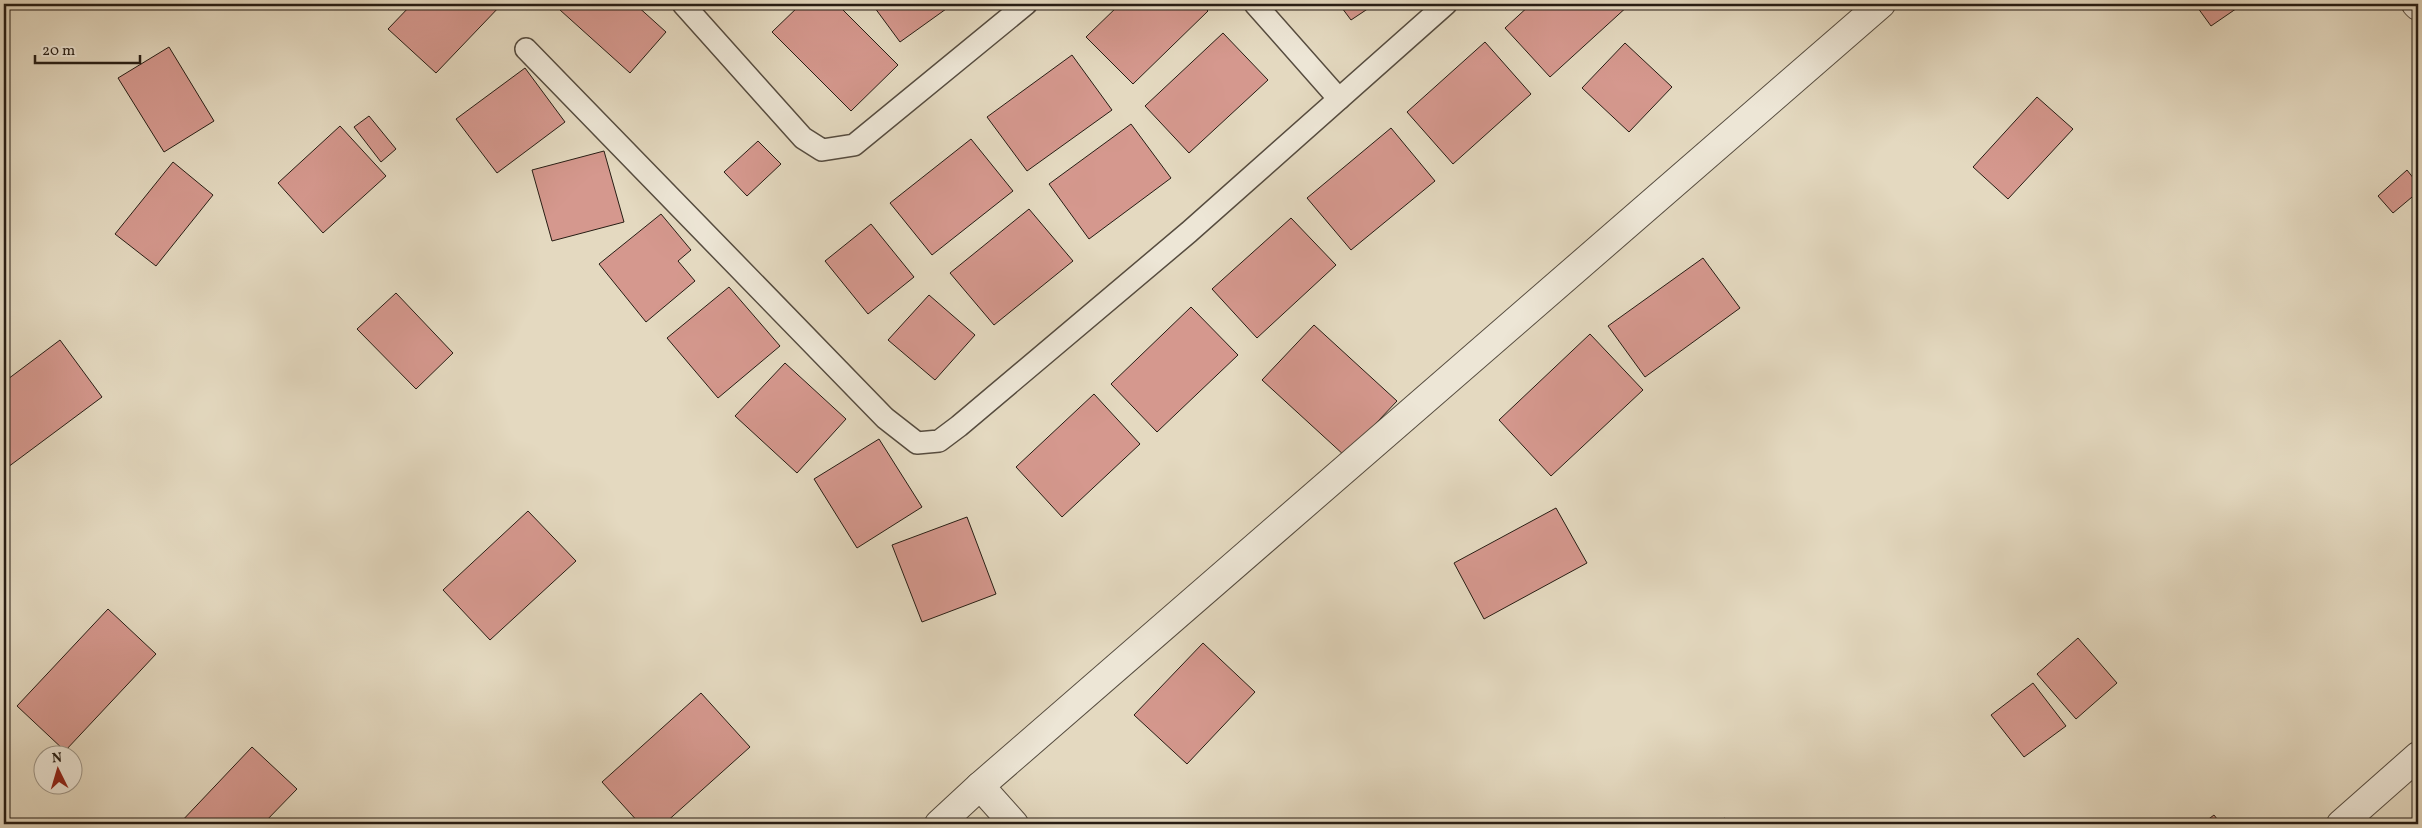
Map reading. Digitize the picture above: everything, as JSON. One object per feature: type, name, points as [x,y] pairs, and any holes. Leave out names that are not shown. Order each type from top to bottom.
[{"type":"street","points":[[939,824],[980,786],[1881,4]]},
{"type":"street","points":[[2341,824],[2418,756]]},
{"type":"street","points":[[980,786],[1014,824]]},
{"type":"lane","points":[[683,4],[803,138],[822,150],[854,145],[1026,4]]},
{"type":"lane","points":[[1255,4],[1339,99]]},
{"type":"lane","points":[[526,48],[885,418],[917,443],[939,442],[1189,232],[1446,4]]},
{"type":"building","points":[[412,4],[502,4],[436,73],[388,29]]},
{"type":"building","points":[[566,4],[635,4],[666,32],[630,73],[560,10]]},
{"type":"building","points":[[801,4],[837,4],[898,65],[851,111],[772,32]]},
{"type":"building","points":[[872,4],[953,4],[900,42]]},
{"type":"building","points":[[1120,4],[1201,4],[1208,11],[1133,84],[1086,37]]},
{"type":"building","points":[[1339,4],[1375,4],[1351,20]]},
{"type":"building","points":[[1531,4],[1629,5],[1550,77],[1505,28]]},
{"type":"building","points":[[2195,4],[2243,4],[2211,26]]},
{"type":"building","points":[[1223,33],[1268,80],[1189,153],[1145,106]]},
{"type":"building","points":[[1485,42],[1531,94],[1453,164],[1407,112]]},
{"type":"building","points":[[1625,43],[1672,87],[1629,132],[1582,88]]},
{"type":"building","points":[[169,47],[214,121],[164,152],[118,78]]},
{"type":"building","points":[[1072,55],[1112,110],[1027,171],[987,117]]},
{"type":"building","points":[[525,68],[565,122],[497,173],[456,119]]},
{"type":"building","points":[[2037,97],[2073,129],[2008,199],[1973,167]]},
{"type":"building","points":[[369,116],[396,149],[381,162],[354,127]]},
{"type":"building","points":[[1131,124],[1171,178],[1089,239],[1049,184]]},
{"type":"building","points":[[340,126],[386,176],[323,233],[278,183]]},
{"type":"building","points":[[1391,128],[1435,181],[1351,250],[1307,198]]},
{"type":"building","points":[[971,139],[1013,191],[932,255],[890,203]]},
{"type":"building","points":[[758,141],[781,164],[747,196],[724,172]]},
{"type":"building","points":[[604,151],[624,222],[552,241],[532,170]]},
{"type":"building","points":[[173,162],[213,195],[156,266],[115,234]]},
{"type":"building","points":[[2407,170],[2418,184],[2418,192],[2393,213],[2378,196]]},
{"type":"building","points":[[1029,209],[1073,261],[994,325],[950,273]]},
{"type":"building","points":[[661,214],[691,250],[678,261],[695,281],[646,322],[599,264]]},
{"type":"building","points":[[1291,218],[1336,265],[1257,338],[1212,289]]},
{"type":"building","points":[[871,224],[914,277],[868,314],[825,261]]},
{"type":"building","points":[[1703,258],[1740,308],[1645,377],[1608,326]]},
{"type":"building","points":[[729,287],[780,346],[718,398],[667,338]]},
{"type":"building","points":[[396,293],[453,353],[416,389],[357,329]]},
{"type":"building","points":[[929,295],[975,335],[935,380],[888,340]]},
{"type":"building","points":[[1191,307],[1238,355],[1157,432],[1111,384]]},
{"type":"building","points":[[1314,325],[1397,401],[1345,456],[1262,380]]},
{"type":"building","points":[[1590,334],[1643,390],[1551,476],[1499,420]]},
{"type":"building","points":[[60,340],[102,397],[4,470],[4,382]]},
{"type":"building","points":[[785,363],[846,419],[797,473],[735,416]]},
{"type":"building","points":[[1094,394],[1140,444],[1062,517],[1016,467]]},
{"type":"building","points":[[879,439],[922,507],[857,548],[814,479]]},
{"type":"building","points":[[1556,508],[1587,563],[1484,619],[1454,563]]},
{"type":"building","points":[[528,511],[576,561],[490,640],[443,590]]},
{"type":"building","points":[[967,517],[996,594],[922,622],[892,545]]},
{"type":"building","points":[[108,609],[156,654],[70,746],[60,746],[17,706]]},
{"type":"building","points":[[2078,638],[2117,683],[2076,719],[2037,674]]},
{"type":"building","points":[[1203,643],[1255,692],[1187,764],[1134,715]]},
{"type":"building","points":[[2033,683],[2066,726],[2024,757],[1991,715]]},
{"type":"building","points":[[701,693],[750,747],[664,824],[640,824],[602,782]]},
{"type":"building","points":[[252,747],[297,789],[263,824],[179,824]]},
{"type":"building","points":[[2214,815],[2221,824],[2202,824]]},
{"type":"building","points":[[1725,818],[1729,824],[1715,824]]}]
